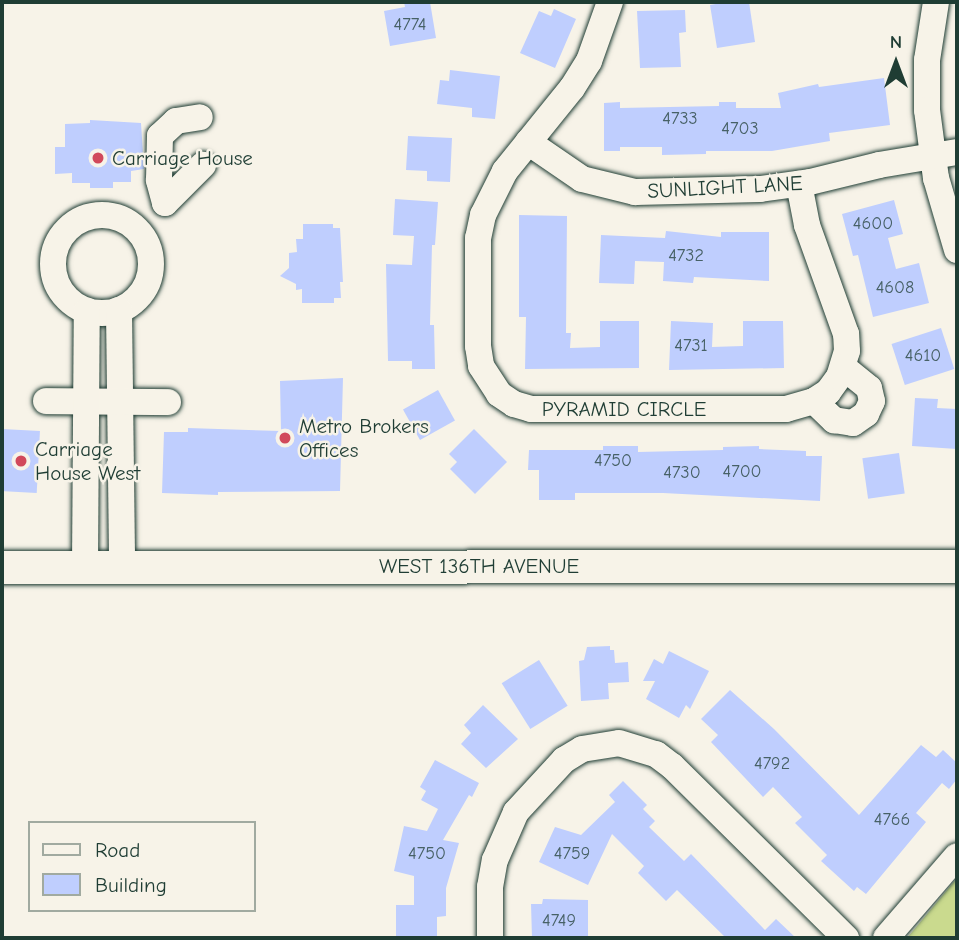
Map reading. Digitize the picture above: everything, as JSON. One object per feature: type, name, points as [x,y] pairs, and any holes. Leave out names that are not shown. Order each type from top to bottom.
[{"type":"main road","name":"WEST 136TH AVENUE","points":[[2,567],[957,566]]},
{"type":"street","name":"PYRAMID CIRCLE","points":[[610,2],[589,61],[572,88],[492,191],[478,238],[478,346],[481,366],[499,394],[514,404],[531,409],[786,408],[814,401]]},
{"type":"street","points":[[936,2],[927,60],[928,110],[945,153],[957,250]]},
{"type":"street","points":[[200,117],[176,121],[160,136],[159,180],[165,203],[203,164]]},
{"type":"street","name":"SUNLIGHT LANE","points":[[528,142],[583,180],[635,192],[760,189],[799,184],[945,153]]},
{"type":"street","points":[[799,184],[807,225],[846,334],[844,367],[828,392],[814,401],[834,420],[853,423],[866,414],[872,401],[869,388],[844,367]]},
{"type":"street","points":[[92,216],[124,220],[145,240],[151,265],[142,292],[119,310],[103,313],[86,311],[72,304],[54,278],[56,246],[64,232],[77,222],[92,216]]},
{"type":"street","points":[[119,310],[121,566]]},
{"type":"street","points":[[85,566],[86,311]]},
{"type":"street","points":[[46,401],[168,402]]},
{"type":"street","points":[[490,938],[490,887],[495,860],[516,811],[564,760],[582,749],[619,743],[656,754],[672,766],[846,938]]},
{"type":"street","points":[[886,938],[957,856]]},
{"type":"green space","points":[[957,878],[957,938],[907,938]]},
{"type":"building","points":[[404,2],[430,2],[436,38],[390,46],[384,11],[405,7]]},
{"type":"building","points":[[749,2],[755,42],[717,48],[710,5]]},
{"type":"building","points":[[554,9],[576,19],[555,68],[520,53],[539,11],[551,16]]},
{"type":"building","points":[[685,10],[686,32],[679,33],[681,67],[640,68],[637,11]]},
{"type":"building","points":[[450,70],[500,76],[495,119],[472,117],[472,108],[437,104],[440,80],[449,81]]},
{"type":"building","points":[[884,78],[890,125],[829,133],[830,141],[772,151],[706,151],[706,154],[662,155],[662,147],[620,147],[620,151],[604,151],[604,103],[620,102],[620,108],[719,106],[719,102],[736,102],[736,108],[781,108],[778,93],[818,84],[819,87]]},
{"type":"building","name":"Carriage House","points":[[90,120],[141,123],[144,169],[131,171],[131,182],[113,182],[113,188],[90,188],[90,183],[72,183],[72,173],[55,174],[55,147],[65,147],[65,124],[90,123]]},
{"type":"building","points":[[408,136],[452,138],[450,182],[427,181],[427,171],[406,170]]},
{"type":"building","points":[[395,199],[438,202],[435,245],[432,245],[430,325],[434,325],[435,369],[412,369],[412,361],[388,361],[386,264],[412,265],[414,236],[393,235]]},
{"type":"building","points":[[894,200],[903,234],[888,238],[896,269],[919,263],[929,303],[873,317],[858,255],[853,256],[842,214]]},
{"type":"building","points":[[519,215],[567,216],[566,333],[571,333],[570,348],[600,347],[600,321],[639,321],[639,368],[525,369],[526,317],[519,317]]},
{"type":"building","points":[[303,224],[333,224],[333,228],[340,228],[343,282],[340,282],[341,298],[334,298],[334,303],[302,303],[302,289],[296,290],[296,284],[280,276],[289,268],[289,253],[297,252],[296,239],[303,239]]},
{"type":"building","points":[[666,231],[721,237],[721,232],[769,232],[769,281],[694,277],[693,283],[663,281],[664,262],[635,261],[634,284],[599,283],[601,235],[665,238]]},
{"type":"building","points":[[671,321],[713,323],[712,347],[743,346],[743,321],[783,321],[784,368],[669,370]]},
{"type":"building","points":[[941,328],[954,369],[905,385],[892,344]]},
{"type":"building","points":[[343,378],[340,491],[218,492],[218,495],[162,493],[164,432],[188,432],[188,428],[281,431],[280,381]]},
{"type":"building","points":[[438,390],[455,421],[420,440],[403,409]]},
{"type":"building","points":[[915,398],[938,399],[937,408],[957,409],[957,449],[912,446]]},
{"type":"building","name":"Carriage House West","points":[[2,429],[40,431],[37,493],[2,491]]},
{"type":"building","points":[[474,429],[507,462],[475,494],[450,469],[457,462],[449,454]]},
{"type":"building","points":[[603,446],[638,446],[638,452],[723,450],[723,447],[759,446],[759,449],[806,451],[806,456],[822,456],[820,501],[663,493],[575,493],[575,500],[539,500],[539,470],[528,470],[529,450],[603,450]]},
{"type":"building","points":[[899,453],[905,494],[868,499],[862,458]]},
{"type":"building","points":[[610,646],[610,650],[614,650],[615,663],[628,662],[629,682],[608,683],[609,699],[581,701],[579,661],[584,660],[587,647]]},
{"type":"building","points":[[669,651],[709,671],[690,709],[686,705],[679,718],[646,699],[655,681],[643,681],[654,659],[663,664]]},
{"type":"building","points":[[539,660],[568,706],[530,729],[502,683]]},
{"type":"building","points":[[730,690],[774,729],[859,815],[921,745],[936,757],[943,750],[957,763],[957,779],[949,789],[942,783],[916,813],[926,822],[866,894],[857,887],[854,891],[821,861],[827,855],[795,823],[802,817],[773,787],[763,797],[711,742],[718,735],[701,719]]},
{"type":"building","points":[[483,705],[518,739],[486,768],[461,744],[471,733],[464,725]]},
{"type":"building","points":[[435,760],[479,783],[443,840],[459,843],[446,888],[446,916],[437,917],[437,938],[396,938],[396,905],[414,905],[414,876],[394,871],[404,826],[427,831],[438,809],[421,800],[426,791],[420,787]]},
{"type":"building","points":[[623,781],[647,805],[643,809],[655,821],[649,827],[684,861],[691,854],[765,930],[776,919],[796,938],[726,938],[677,890],[666,901],[638,873],[644,866],[612,834],[588,885],[539,862],[555,827],[581,835],[615,802],[609,795]]},
{"type":"building","points":[[543,899],[588,900],[588,938],[532,938],[531,904],[542,904]]},
{"type":"place","name":"Carriage House","points":[[98,158]]},
{"type":"place","name":"Metro Brokers Offices","points":[[285,438]]},
{"type":"place","name":"Carriage House West","points":[[21,461]]}]
